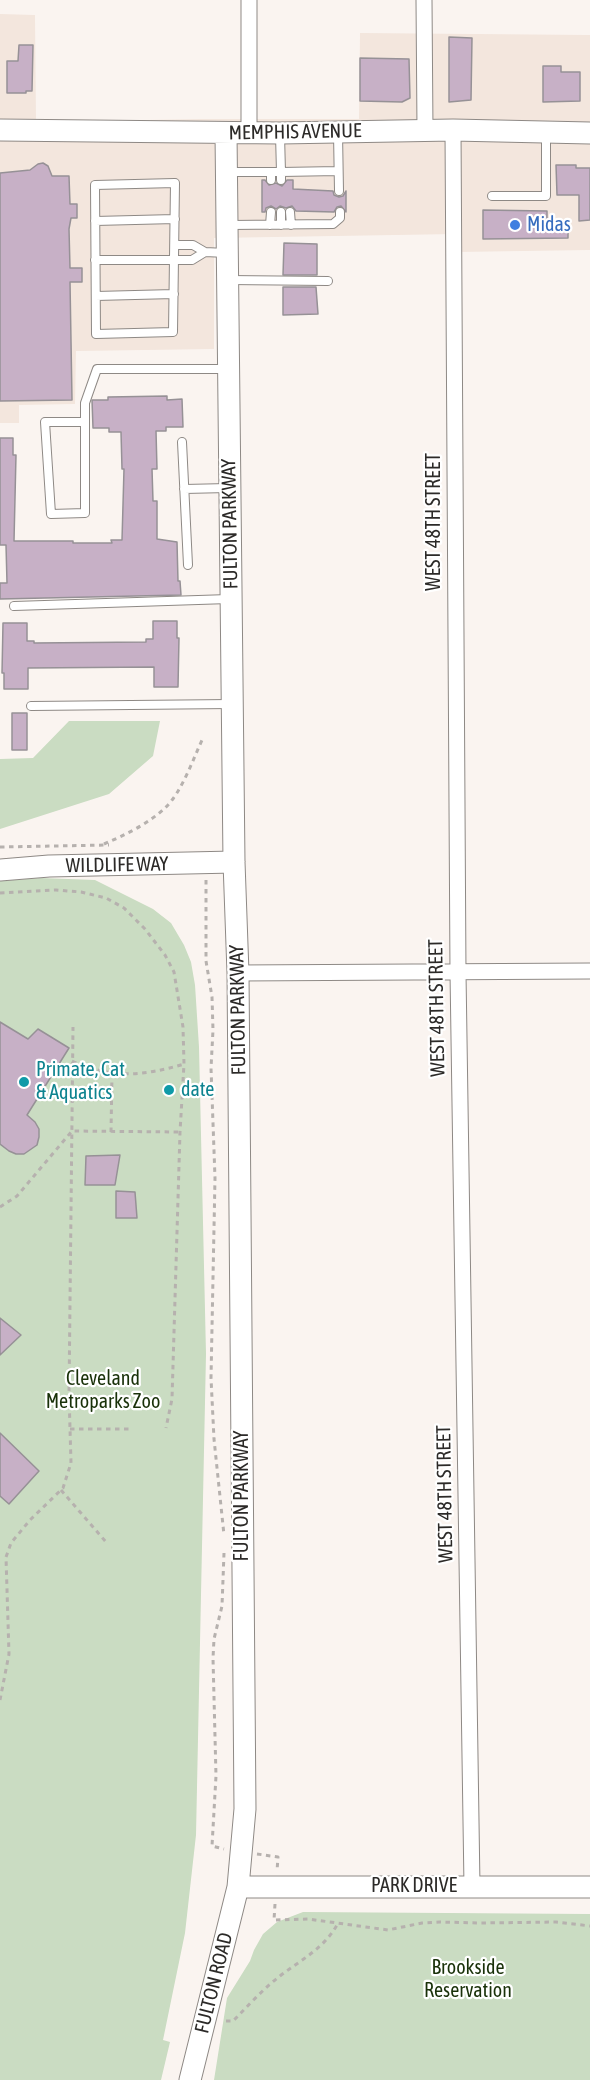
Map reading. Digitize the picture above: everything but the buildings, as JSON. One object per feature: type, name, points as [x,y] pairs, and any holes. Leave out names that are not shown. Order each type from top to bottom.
[{"type":"street","points":[[249,0],[249,133]]},
{"type":"street","points":[[424,0],[425,130]]},
{"type":"street","name":"MEMPHIS AVENUE","points":[[0,130],[280,133],[453,130],[590,133]]},
{"type":"street","name":"WEST 48TH STREET","points":[[453,130],[458,973],[471,1886]]},
{"type":"street","name":"FULTON PARKWAY","points":[[226,133],[234,862],[238,973],[245,1809],[238,1887]]},
{"type":"street","name":"WILDLIFE WAY","points":[[0,870],[49,866],[234,862]]},
{"type":"street","points":[[238,973],[590,971]]},
{"type":"street","name":"PARK DRIVE","points":[[238,1887],[590,1887]]},
{"type":"street","name":"FULTON ROAD","points":[[190,2080],[238,1887]]},
{"type":"lane","points":[[338,131],[339,191]]},
{"type":"lane","points":[[492,196],[546,196],[546,132]]},
{"type":"lane","points":[[280,133],[280,176]]},
{"type":"lane","points":[[226,172],[291,176],[338,171]]},
{"type":"lane","points":[[175,183],[175,219],[173,332],[96,334],[95,185],[175,183]]},
{"type":"lane","points":[[270,225],[271,212]]},
{"type":"lane","points":[[281,212],[281,225]]},
{"type":"lane","points":[[290,212],[291,225]]},
{"type":"lane","points":[[227,225],[333,224],[340,218],[340,212]]},
{"type":"lane","points":[[95,221],[175,219]]},
{"type":"lane","points":[[176,245],[193,245],[206,252],[227,253]]},
{"type":"lane","points":[[95,260],[192,260],[206,252]]},
{"type":"lane","points":[[228,280],[328,281]]},
{"type":"lane","points":[[96,296],[174,294]]},
{"type":"lane","points":[[84,422],[45,422],[51,514],[85,513],[85,403],[97,369],[228,369]]},
{"type":"lane","points":[[182,442],[188,565]]},
{"type":"lane","points":[[184,489],[230,488]]},
{"type":"lane","points":[[14,606],[231,599]]},
{"type":"lane","points":[[31,706],[232,704]]},
{"type":"path","points":[[101,845],[128,834],[166,807],[184,780],[203,738]]},
{"type":"path","points":[[206,877],[206,961],[212,997],[211,1068],[215,1178],[211,1378],[224,1544],[222,1606],[214,1639],[213,1658],[216,1776],[212,1846],[223,1849]]},
{"type":"path","points":[[0,893],[81,891],[106,898],[124,908],[145,929],[165,955],[174,972],[183,1027],[184,1064],[172,1399],[166,1428]]},
{"type":"path","points":[[0,1700],[9,1654],[6,1557],[11,1543],[61,1490],[71,1463],[73,1027]]},
{"type":"path","points":[[72,1061],[91,1070],[112,1074],[144,1074],[184,1064]]},
{"type":"path","points":[[111,1132],[112,1074]]},
{"type":"path","points":[[72,1131],[180,1132]]},
{"type":"path","points":[[0,1207],[17,1196],[72,1131]]},
{"type":"path","points":[[70,1429],[132,1429]]},
{"type":"path","points":[[61,1490],[106,1542]]},
{"type":"path","points":[[265,1855],[278,1857],[277,1865]]},
{"type":"path","points":[[274,1920],[308,1919],[388,1930],[440,1922],[556,1922],[590,1926]]},
{"type":"path","points":[[226,2021],[233,2021],[279,1977],[318,1949],[331,1937],[338,1923]]},
{"type":"shaded area","points":[[0,14],[35,15],[36,122],[359,119],[360,33],[590,35],[590,250],[457,252],[456,234],[214,238],[214,349],[76,351],[75,404],[19,405],[19,423],[0,423]]},
{"type":"green space","points":[[69,721],[160,721],[153,756],[109,794],[0,829],[0,759],[33,758]]},
{"type":"green space","name":"Cleveland Metroparks Zoo","points":[[41,878],[95,880],[153,909],[171,923],[184,945],[191,962],[195,985],[199,1047],[206,1354],[196,1835],[185,1933],[163,2040],[170,2042],[161,2080],[0,2080],[0,881]]},
{"type":"green space","name":"Brookside Reservation","points":[[303,1912],[590,1914],[590,2080],[214,2080],[227,1998],[250,1961],[263,1934],[277,1922]]},
{"type":"place","name":"Midas","points":[[515,225]]},
{"type":"place","name":"Primate, Cat & Aquatics","points":[[24,1082]]},
{"type":"place","name":"date","points":[[169,1090]]}]
